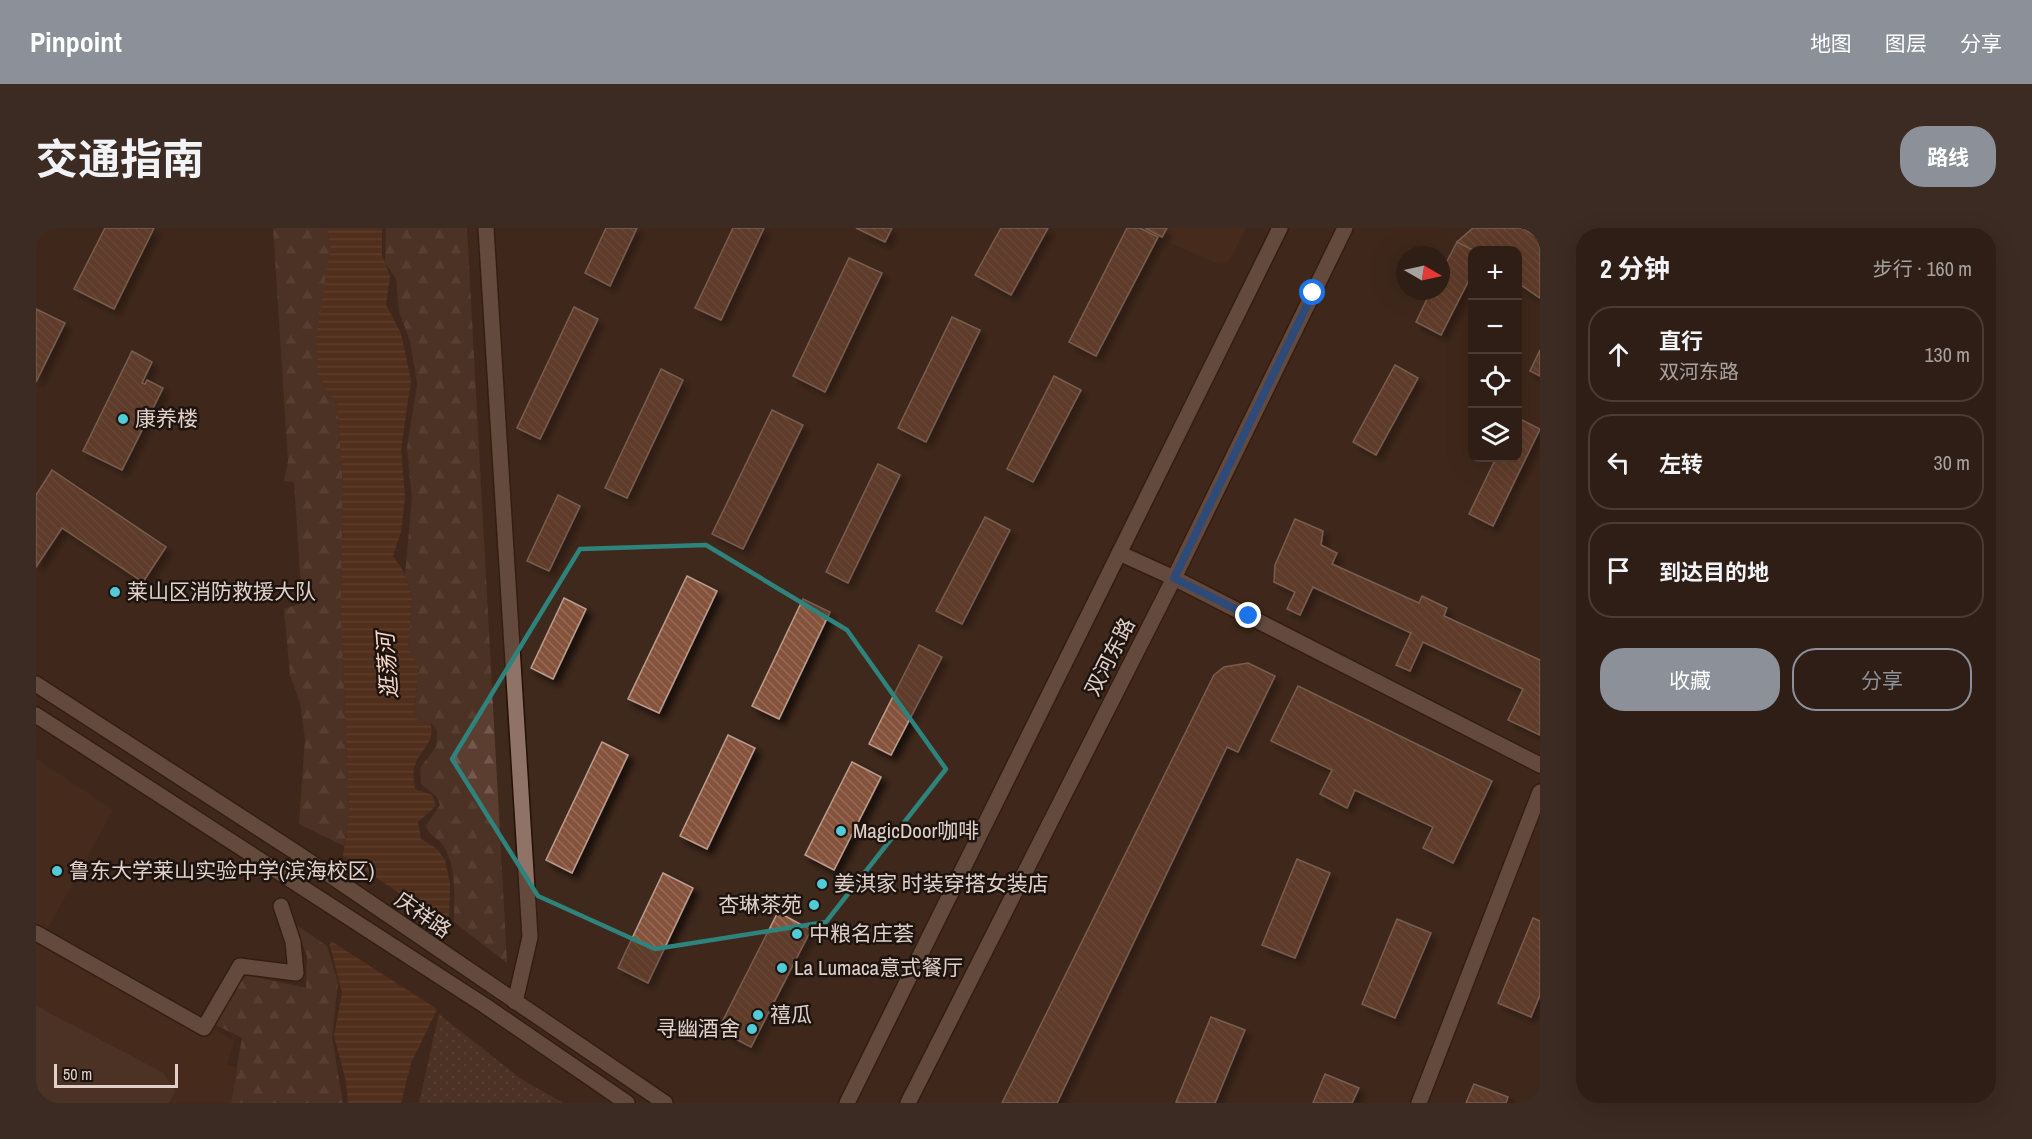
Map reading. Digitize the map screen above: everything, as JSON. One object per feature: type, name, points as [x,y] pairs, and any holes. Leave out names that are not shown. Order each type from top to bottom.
[{"type":"street","points":[[486,228],[530,937],[515,1002]]},
{"type":"street","name":"双河东路","points":[[847,1103],[1280,228]]},
{"type":"street","name":"双河东路","points":[[908,1103],[1174,578],[1345,228]]},
{"type":"street","points":[[1119,553],[1174,578],[1540,765]]},
{"type":"street","name":"庆祥路","points":[[36,684],[300,855],[665,1103]]},
{"type":"street","name":"庆祥路","points":[[36,715],[467,995],[627,1103]]},
{"type":"street","points":[[1419,1103],[1540,792]]},
{"type":"street","points":[[36,933],[204,1028],[240,966],[296,973],[293,942],[281,906]]},
{"type":"highlighted area","points":[[706,545],[847,630],[946,769],[826,922],[655,949],[538,896],[452,759],[580,549]]},
{"type":"shaded area","points":[[1136,228],[1246,228],[1230,259],[1226,263],[1219,264]]},
{"type":"shaded area","name":"鲁东大学莱山实验中学(滨海校区)","points":[[36,759],[113,810],[45,933],[234,1041],[227,1064],[236,1068],[231,1103],[36,1103]]},
{"type":"green space","points":[[273,228],[327,228],[330,249],[318,375],[337,405],[343,483],[341,608],[349,813],[344,846],[299,824],[305,739],[300,703],[290,675],[284,609],[302,603],[294,482],[284,481],[288,461]]},
{"type":"green space","points":[[386,228],[467,228],[507,963],[454,922],[454,884],[451,864],[444,847],[426,826],[440,805],[437,797],[421,784],[420,768],[436,747],[437,730],[430,722],[419,723],[414,713],[419,667],[408,647],[412,598],[405,575],[412,498],[407,448],[417,384],[410,341],[399,312],[396,279],[385,263]]},
{"type":"green space","points":[[295,924],[327,946],[338,983],[332,1037],[343,1103],[231,1103],[242,1038],[214,1024],[233,988],[247,975],[306,988],[307,956]]},
{"type":"green space","points":[[36,1006],[162,1072],[175,1091],[169,1103],[36,1103]]},
{"type":"green space","points":[[439,1014],[521,1079],[563,1103],[419,1103]]},
{"type":"water","name":"逛荡河","points":[[327,228],[382,228],[382,255],[390,276],[386,305],[401,333],[411,380],[401,449],[405,497],[401,532],[393,556],[404,572],[412,598],[408,647],[419,667],[414,713],[419,723],[430,722],[431,729],[430,740],[415,765],[414,777],[415,789],[432,795],[436,806],[418,822],[421,839],[437,849],[445,860],[450,884],[449,917],[437,1010],[411,1063],[401,1103],[348,1103],[346,1081],[334,1036],[342,992],[330,946],[349,813],[341,608],[343,483],[337,405],[318,375],[316,339],[330,249]]},
{"type":"pier","points":[[340,854],[451,927],[440,1011],[328,939]]},
{"type":"building","points":[[105,228],[154,228],[114,309],[74,289]]},
{"type":"building","points":[[606,228],[637,228],[610,286],[585,273]]},
{"type":"building","points":[[733,228],[764,228],[721,320],[695,308]]},
{"type":"building","points":[[856,228],[892,228],[885,242]]},
{"type":"building","points":[[1001,228],[1048,228],[1011,295],[975,275]]},
{"type":"building","points":[[1127,228],[1140,228],[1158,237],[1096,356],[1069,342]]},
{"type":"building","points":[[1145,228],[1167,228],[1162,237]]},
{"type":"building","points":[[1473,228],[1523,228],[1540,239],[1540,298],[1522,286],[1522,246],[1468,246],[1468,249],[1457,242]]},
{"type":"building","points":[[1457,242],[1468,248],[1468,282],[1441,335],[1416,322],[1427,300],[1450,300],[1450,256]]},
{"type":"building","points":[[849,258],[882,273],[825,392],[793,376]]},
{"type":"building","points":[[574,307],[598,319],[540,439],[517,428]]},
{"type":"building","points":[[36,309],[65,323],[36,382]]},
{"type":"building","points":[[952,317],[980,330],[926,442],[898,428]]},
{"type":"building","points":[[1540,350],[1540,376],[1530,371]]},
{"type":"building","name":"康养楼","points":[[132,351],[152,362],[142,383],[145,384],[147,380],[163,388],[122,470],[83,451]]},
{"type":"building","points":[[1395,365],[1418,378],[1376,455],[1353,442]]},
{"type":"building","points":[[661,369],[683,380],[627,498],[605,488]]},
{"type":"building","points":[[1054,376],[1081,390],[1033,482],[1007,469]]},
{"type":"building","points":[[772,410],[803,425],[743,549],[712,534]]},
{"type":"building","points":[[1522,420],[1540,429],[1493,526],[1469,514],[1494,462],[1522,462]]},
{"type":"building","points":[[878,464],[900,475],[848,583],[826,572]]},
{"type":"building","points":[[52,470],[166,547],[143,582],[62,528],[36,567],[36,495]]},
{"type":"building","points":[[558,495],[580,506],[549,571],[527,561]]},
{"type":"building","points":[[985,517],[1010,530],[962,624],[936,611]]},
{"type":"building","points":[[1295,519],[1323,531],[1321,545],[1337,553],[1332,564],[1419,603],[1422,596],[1447,608],[1444,616],[1540,660],[1540,735],[1508,720],[1523,689],[1423,642],[1410,671],[1396,665],[1411,633],[1313,587],[1300,615],[1287,609],[1295,592],[1274,582],[1275,565]]},
{"type":"building","points":[[687,576],[717,591],[659,713],[628,699]]},
{"type":"building","points":[[564,598],[586,609],[553,679],[531,668]]},
{"type":"building","points":[[803,599],[830,612],[779,719],[752,706]]},
{"type":"building","points":[[919,645],[942,657],[891,755],[869,744]]},
{"type":"building","points":[[1248,663],[1275,676],[1238,752],[1227,747],[1057,1103],[1002,1103],[1214,675],[1224,667]]},
{"type":"building","points":[[1298,686],[1492,781],[1453,863],[1423,848],[1433,827],[1355,790],[1347,808],[1320,794],[1332,770],[1271,741]]},
{"type":"building","points":[[728,735],[755,748],[707,849],[680,836]]},
{"type":"building","points":[[602,742],[628,755],[572,873],[546,860]]},
{"type":"building","points":[[852,762],[881,777],[834,870],[805,855]]},
{"type":"building","points":[[1297,859],[1330,873],[1295,958],[1262,945]]},
{"type":"building","points":[[663,873],[693,888],[648,983],[618,968]]},
{"type":"building","points":[[778,912],[811,930],[751,1047],[718,1030]]},
{"type":"building","points":[[1533,918],[1540,921],[1540,995],[1531,1017],[1498,1003]]},
{"type":"building","points":[[1397,919],[1431,933],[1395,1018],[1362,1004]]},
{"type":"building","points":[[1211,1017],[1245,1030],[1215,1103],[1176,1102]]},
{"type":"building","points":[[1325,1074],[1359,1088],[1352,1103],[1313,1103]]},
{"type":"building","points":[[1474,1084],[1508,1097],[1506,1103],[1466,1103]]},
{"type":"place","name":"康养楼","points":[[123,419]]},
{"type":"place","name":"莱山区消防救援大队","points":[[115,592]]},
{"type":"place","name":"MagicDoor咖啡","points":[[841,831]]},
{"type":"place","name":"鲁东大学莱山实验中学(滨海校区)","points":[[57,871]]},
{"type":"place","name":"姜淇家 时装穿搭女装店","points":[[822,884]]},
{"type":"place","name":"杏琳茶苑","points":[[814,905]]},
{"type":"place","name":"中粮名庄荟","points":[[797,934]]},
{"type":"place","name":"La Lumaca意式餐厅","points":[[782,968]]},
{"type":"place","name":"禧瓜","points":[[758,1015]]},
{"type":"place","name":"寻幽酒舍","points":[[752,1029]]},
{"type":"route","points":[[1249,616],[1174,578],[1313,293]]}]
